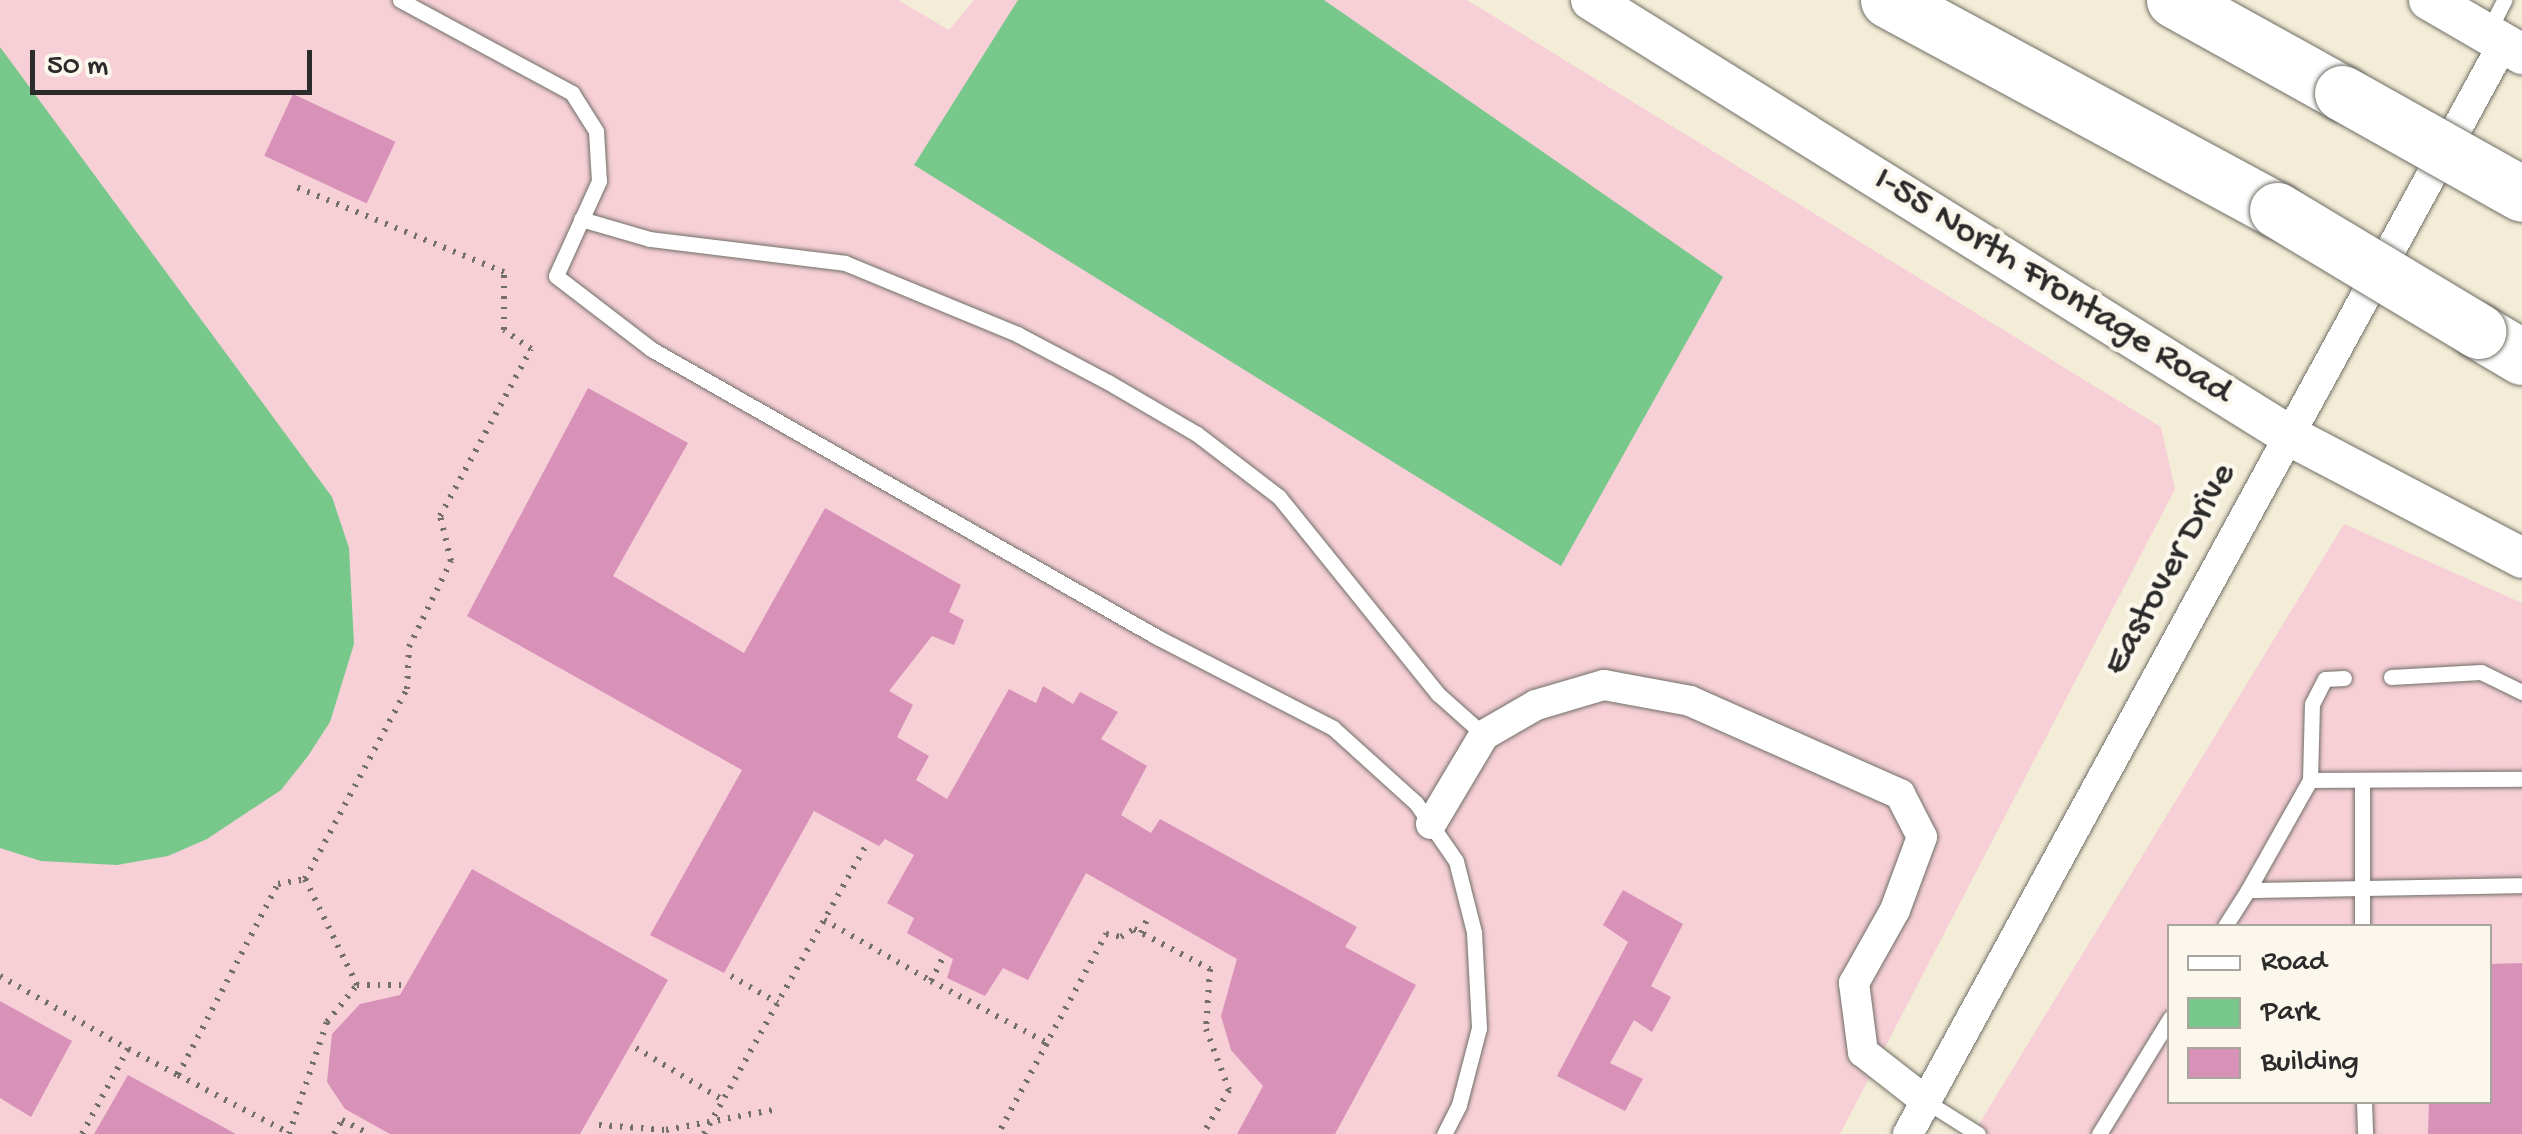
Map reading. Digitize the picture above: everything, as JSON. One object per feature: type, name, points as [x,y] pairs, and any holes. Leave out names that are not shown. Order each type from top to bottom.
[{"type":"highway","points":[[1888,0],[2277,210],[2500,344]]},
{"type":"highway","points":[[2174,0],[2522,194]]},
{"type":"street","name":"I-55 North Frontage Road","points":[[1591,0],[2290,436],[2522,558]]},
{"type":"street","points":[[2429,0],[2504,33]]},
{"type":"street","name":"Eastover Drive","points":[[1908,1134],[2290,436],[2504,33]]},
{"type":"street","points":[[1430,824],[1484,734],[1536,705],[1604,684],[1690,700],[1900,794],[1922,837],[1895,910],[1854,983],[1863,1052],[1927,1102]]},
{"type":"lane","points":[[400,0],[572,93],[596,131],[599,181],[556,276],[651,349],[1157,637],[1333,728],[1416,803],[1456,861],[1474,932],[1479,1028],[1459,1105],[1444,1134]]},
{"type":"lane","points":[[581,219],[650,240],[845,263],[986,321],[1108,382],[1197,434],[1279,496],[1438,694],[1484,734]]},
{"type":"lane","points":[[2391,677],[2481,672],[2522,692]]},
{"type":"lane","points":[[2226,924],[2310,780],[2312,704],[2325,679],[2344,678]]},
{"type":"lane","points":[[2310,780],[2522,779]]},
{"type":"lane","points":[[2362,781],[2362,924]]},
{"type":"lane","points":[[2248,890],[2522,885]]},
{"type":"lane","points":[[2098,1134],[2167,1023]]},
{"type":"lane","points":[[1927,1102],[1978,1134]]},
{"type":"lane","points":[[2364,1104],[2365,1134]]},
{"type":"path","points":[[291,185],[504,272],[504,330],[531,349],[440,516],[451,561],[409,648],[407,689],[305,879]]},
{"type":"path","points":[[704,1134],[867,844]]},
{"type":"path","points":[[305,879],[357,985]]},
{"type":"path","points":[[178,1075],[278,884],[305,879]]},
{"type":"path","points":[[1141,933],[1149,915]]},
{"type":"path","points":[[824,920],[1045,1046]]},
{"type":"path","points":[[998,1134],[1106,934],[1141,933],[1210,969],[1206,1029],[1229,1090],[1203,1134]]},
{"type":"path","points":[[931,980],[942,959]]},
{"type":"path","points":[[0,976],[290,1134],[327,1022],[357,985]]},
{"type":"path","points":[[731,976],[778,1003]]},
{"type":"path","points":[[357,985],[402,985]]},
{"type":"path","points":[[636,1048],[724,1100]]},
{"type":"path","points":[[82,1134],[128,1049]]},
{"type":"path","points":[[599,1125],[665,1132],[778,1109]]},
{"type":"path","points":[[334,1134],[342,1120],[369,1134]]},
{"type":"shaded area","points":[[0,0],[898,0],[949,30],[974,0],[1467,0],[2161,427],[2175,489],[1840,1134],[0,1134]]},
{"type":"shaded area","points":[[2344,524],[2522,603],[2522,1134],[1973,1134]]},
{"type":"green space","points":[[1018,0],[1324,0],[1723,277],[1561,566],[914,165]]},
{"type":"green space","points":[[0,47],[332,497],[349,548],[354,644],[330,722],[308,756],[281,790],[207,839],[168,856],[117,865],[41,861],[0,848]]},
{"type":"building","points":[[293,94],[395,142],[367,203],[264,156]]},
{"type":"building","points":[[588,388],[688,443],[613,576],[744,653],[825,508],[961,585],[949,612],[964,620],[954,645],[932,636],[889,691],[913,705],[897,737],[929,756],[916,780],[947,799],[1009,689],[1036,703],[1043,686],[1073,704],[1080,692],[1118,712],[1101,739],[1147,766],[1121,815],[1151,833],[1160,819],[1357,927],[1345,947],[1416,985],[1335,1134],[1237,1134],[1263,1086],[1231,1050],[1221,1016],[1237,959],[1086,873],[1028,980],[1003,968],[985,996],[947,978],[953,959],[907,933],[914,918],[887,903],[914,855],[885,839],[879,846],[814,811],[724,973],[650,935],[742,770],[467,616]]},
{"type":"building","points":[[472,869],[668,980],[580,1134],[390,1134],[345,1109],[327,1082],[332,1034],[360,1004],[400,995]]},
{"type":"building","points":[[1623,890],[1683,924],[1651,986],[1671,997],[1652,1032],[1634,1020],[1610,1063],[1643,1079],[1625,1111],[1557,1076],[1628,942],[1603,925]]},
{"type":"building","points":[[2522,963],[2522,1134],[2428,1134],[2429,1104],[2492,1104],[2492,964]]},
{"type":"building","points":[[0,1001],[72,1041],[31,1117],[0,1098]]},
{"type":"building","points":[[128,1075],[236,1134],[94,1134]]}]
